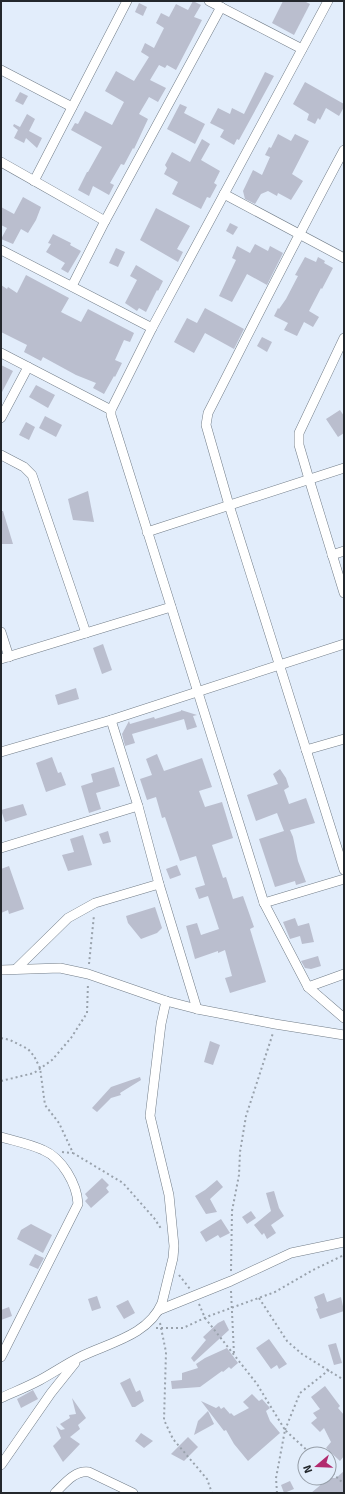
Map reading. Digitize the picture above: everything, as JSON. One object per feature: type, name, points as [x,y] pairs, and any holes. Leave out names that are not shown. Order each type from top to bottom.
[{"type":"street","points":[[34,181],[126,1]]},
{"type":"street","points":[[209,1],[302,49]]},
{"type":"street","points":[[328,1],[152,328],[112,410],[112,421],[264,903],[308,987],[344,1018]]},
{"type":"street","points":[[72,286],[105,221],[221,7]]},
{"type":"street","points":[[1,70],[72,107]]},
{"type":"street","points":[[344,150],[299,234],[279,277],[208,413],[206,425],[229,506],[344,870]]},
{"type":"street","points":[[1,162],[105,221]]},
{"type":"street","points":[[224,194],[344,258]]},
{"type":"street","points":[[1,250],[152,328]]},
{"type":"street","points":[[344,338],[300,433],[299,446],[344,593]]},
{"type":"street","points":[[1,353],[112,410]]},
{"type":"street","points":[[1,418],[28,367]]},
{"type":"street","points":[[1,454],[24,467],[32,475],[86,633]]},
{"type":"street","points":[[147,532],[344,468]]},
{"type":"street","points":[[332,555],[344,551]]},
{"type":"street","points":[[1,632],[5,658],[171,606]]},
{"type":"street","points":[[1,752],[111,720],[344,644]]},
{"type":"street","points":[[111,720],[138,806],[159,884],[197,1009]]},
{"type":"street","points":[[306,750],[344,739]]},
{"type":"street","points":[[1,848],[138,806]]},
{"type":"street","points":[[264,903],[344,879]]},
{"type":"street","points":[[16,969],[68,918],[95,903],[159,884]]},
{"type":"street","points":[[1,970],[60,968],[88,974],[166,1001],[197,1009],[275,1024],[344,1034]]},
{"type":"street","points":[[308,987],[344,974]]},
{"type":"street","points":[[1,1398],[39,1381],[80,1357],[113,1344],[145,1326],[159,1310],[162,1303],[173,1258],[174,1246],[169,1195],[150,1116],[161,1024],[166,1001]]},
{"type":"street","points":[[1,1137],[44,1150],[55,1158],[75,1188],[78,1196],[78,1204],[1,1357]]},
{"type":"street","points":[[159,1310],[231,1281],[291,1253],[344,1242]]},
{"type":"street","points":[[1,1465],[51,1393],[80,1357]]},
{"type":"street","points":[[55,1493],[74,1475],[82,1471],[89,1472],[133,1493]]},
{"type":"path","points":[[1,1081],[34,1073],[52,1060],[71,1038],[86,1013],[95,903]]},
{"type":"path","points":[[234,1354],[230,1246],[232,1211],[239,1175],[240,1152],[246,1116],[275,1024]]},
{"type":"path","points":[[1,1038],[10,1040],[28,1049],[40,1068],[45,1105],[59,1123],[73,1152],[123,1183],[154,1218],[174,1246]]},
{"type":"path","points":[[145,1326],[161,1329],[183,1328],[205,1318],[275,1292],[344,1255]]},
{"type":"path","points":[[178,1274],[195,1295],[205,1318],[257,1384],[285,1430],[302,1446]]},
{"type":"path","points":[[259,1298],[287,1341],[302,1354],[344,1380]]},
{"type":"path","points":[[159,1310],[166,1352],[164,1420],[173,1439],[208,1479],[212,1493]]},
{"type":"path","points":[[277,1493],[276,1478],[285,1430],[300,1393],[329,1370]]},
{"type":"building","points":[[193,1],[201,5],[194,17],[202,20],[176,70],[167,65],[165,68],[159,65],[150,80],[166,88],[158,102],[149,97],[139,114],[148,119],[134,149],[133,148],[124,165],[121,164],[110,183],[114,185],[109,195],[93,186],[89,196],[78,190],[102,147],[71,130],[75,123],[78,124],[85,111],[112,125],[124,102],[105,91],[116,71],[134,81],[149,57],[141,52],[145,43],[154,48],[164,28],[156,23],[161,13],[169,17],[176,4],[188,10]]},
{"type":"building","points":[[283,1],[304,1],[310,4],[294,35],[272,23]]},
{"type":"building","points":[[139,3],[147,7],[143,16],[135,12]]},
{"type":"building","points":[[265,72],[274,76],[239,140],[237,139],[234,145],[220,137],[224,130],[210,123],[218,108],[230,114],[232,108],[244,114]]},
{"type":"building","points":[[305,82],[344,104],[339,116],[326,108],[320,120],[318,118],[315,124],[307,120],[309,114],[293,104]]},
{"type":"building","points":[[20,92],[28,96],[23,105],[15,101]]},
{"type":"building","points":[[180,104],[187,107],[184,113],[205,124],[195,144],[167,129]]},
{"type":"building","points":[[27,114],[35,119],[29,131],[42,138],[37,148],[26,138],[24,143],[14,138],[18,130],[13,126],[14,124],[20,127]]},
{"type":"building","points":[[278,134],[291,141],[295,134],[309,141],[292,174],[303,181],[291,200],[278,193],[277,196],[268,191],[261,194],[255,204],[245,199],[243,191],[253,170],[262,175],[270,157],[265,155],[269,147],[271,148]]},
{"type":"building","points":[[202,139],[210,144],[201,160],[220,171],[214,183],[217,185],[210,198],[207,197],[201,209],[172,194],[178,182],[164,174],[167,168],[165,165],[172,152],[190,162]]},
{"type":"building","points":[[23,197],[41,207],[36,220],[28,233],[21,229],[13,244],[1,239],[7,228],[1,225],[1,207],[14,214]]},
{"type":"building","points":[[156,208],[190,226],[177,249],[183,252],[178,262],[140,240]]},
{"type":"building","points":[[230,223],[238,227],[233,235],[226,231]]},
{"type":"building","points":[[53,234],[71,243],[70,245],[81,251],[68,273],[61,269],[65,263],[46,252],[51,244],[48,243]]},
{"type":"building","points":[[255,244],[268,251],[270,246],[283,253],[267,285],[247,274],[232,302],[219,296],[236,260],[232,258],[237,246],[250,253]]},
{"type":"building","points":[[116,248],[125,252],[118,267],[109,263]]},
{"type":"building","points":[[305,257],[316,262],[318,257],[325,261],[324,263],[333,268],[309,311],[319,317],[313,327],[304,322],[297,336],[284,330],[288,323],[274,316],[278,308],[279,309],[286,299],[298,276],[295,275]]},
{"type":"building","points":[[136,265],[163,281],[146,312],[139,308],[137,311],[125,303],[137,280],[130,276]]},
{"type":"building","points":[[26,275],[69,298],[61,312],[81,322],[88,309],[134,333],[130,342],[124,340],[115,360],[122,363],[104,394],[93,388],[96,383],[76,375],[43,357],[41,361],[24,352],[27,345],[1,332],[1,285],[7,289],[8,287],[17,293]]},
{"type":"building","points":[[205,308],[244,329],[234,349],[205,333],[194,353],[174,342],[187,318],[197,323]]},
{"type":"building","points":[[262,337],[272,342],[267,352],[257,346]]},
{"type":"building","points":[[1,365],[13,371],[1,394]]},
{"type":"building","points":[[36,385],[55,395],[48,408],[29,397]]},
{"type":"building","points":[[340,410],[344,416],[344,433],[338,437],[326,419]]},
{"type":"building","points":[[45,416],[62,425],[56,437],[39,428]]},
{"type":"building","points":[[26,422],[35,427],[29,440],[19,435]]},
{"type":"building","points":[[88,491],[94,522],[73,520],[68,499]]},
{"type":"building","points":[[1,511],[3,511],[13,544],[1,544]]},
{"type":"building","points":[[103,644],[112,670],[102,674],[93,648]]},
{"type":"building","points":[[76,688],[79,699],[58,705],[55,695]]},
{"type":"building","points":[[181,710],[197,715],[193,716],[197,727],[187,730],[184,719],[132,734],[135,743],[125,746],[122,734],[129,721],[130,724],[154,717],[155,719]]},
{"type":"building","points":[[157,754],[164,771],[202,758],[212,787],[199,791],[205,807],[222,802],[233,838],[212,845],[223,878],[226,877],[233,899],[243,896],[254,927],[250,929],[266,982],[230,993],[225,978],[232,976],[225,950],[195,959],[186,926],[197,923],[201,935],[219,929],[208,896],[199,899],[195,888],[205,885],[196,856],[180,861],[165,817],[162,818],[156,797],[147,800],[140,779],[152,775],[146,759]]},
{"type":"building","points":[[52,757],[58,773],[61,772],[66,785],[46,792],[36,763]]},
{"type":"building","points":[[114,767],[120,786],[96,793],[101,809],[89,813],[81,786],[93,782],[91,774]]},
{"type":"building","points":[[280,769],[286,778],[289,787],[284,790],[289,804],[306,798],[315,823],[290,830],[298,861],[306,882],[296,885],[295,881],[275,887],[259,839],[284,831],[277,813],[256,821],[247,795],[278,784],[273,774]]},
{"type":"building","points":[[23,804],[27,815],[5,822],[1,810]]},
{"type":"building","points":[[108,831],[111,842],[103,844],[99,834]]},
{"type":"building","points":[[83,835],[92,865],[68,871],[62,855],[74,852],[70,839]]},
{"type":"building","points":[[177,865],[181,875],[170,879],[166,869]]},
{"type":"building","points":[[9,866],[24,909],[9,914],[8,910],[1,913],[1,869]]},
{"type":"building","points":[[155,907],[162,928],[157,933],[141,939],[128,923],[126,916]]},
{"type":"building","points":[[295,918],[298,926],[309,923],[314,942],[302,944],[300,936],[290,939],[283,922]]},
{"type":"building","points":[[318,956],[321,966],[311,969],[305,968],[301,961]]},
{"type":"building","points":[[210,1041],[220,1045],[213,1065],[204,1062]]},
{"type":"building","points":[[140,1077],[141,1080],[120,1093],[121,1095],[111,1098],[97,1112],[92,1108],[111,1087]]},
{"type":"building","points":[[102,1178],[109,1185],[106,1188],[109,1192],[91,1208],[85,1201],[88,1198],[85,1194]]},
{"type":"building","points":[[217,1180],[223,1187],[210,1199],[217,1212],[206,1214],[195,1196]]},
{"type":"building","points":[[274,1191],[279,1208],[284,1216],[271,1225],[276,1233],[267,1239],[264,1233],[262,1235],[254,1225],[271,1211],[266,1193]]},
{"type":"building","points":[[251,1211],[256,1218],[247,1224],[242,1217]]},
{"type":"building","points":[[221,1219],[230,1233],[220,1238],[218,1235],[206,1242],[200,1232]]},
{"type":"building","points":[[31,1224],[52,1235],[43,1253],[17,1239],[21,1230]]},
{"type":"building","points":[[35,1254],[44,1258],[38,1269],[29,1265]]},
{"type":"building","points":[[324,1293],[327,1302],[341,1297],[344,1311],[320,1319],[316,1309],[318,1308],[314,1297]]},
{"type":"building","points":[[97,1296],[101,1308],[92,1311],[88,1299]]},
{"type":"building","points":[[128,1300],[135,1313],[124,1319],[116,1306]]},
{"type":"building","points":[[9,1307],[12,1316],[1,1320],[1,1310]]},
{"type":"building","points":[[224,1320],[229,1330],[194,1362],[191,1358],[206,1340],[203,1337],[218,1323]]},
{"type":"building","points":[[269,1339],[287,1364],[279,1369],[277,1365],[271,1369],[256,1348]]},
{"type":"building","points":[[336,1343],[342,1363],[334,1365],[328,1345]]},
{"type":"building","points":[[227,1348],[238,1363],[231,1369],[229,1367],[223,1372],[222,1371],[200,1387],[172,1389],[171,1381],[182,1380],[182,1373],[198,1368],[196,1364],[205,1358]]},
{"type":"building","points":[[130,1378],[136,1392],[140,1390],[144,1401],[135,1407],[132,1407],[120,1383]]},
{"type":"building","points":[[325,1386],[340,1406],[338,1408],[344,1415],[344,1456],[340,1461],[337,1458],[337,1446],[328,1446],[331,1442],[324,1428],[320,1432],[311,1423],[317,1418],[313,1413],[320,1409],[311,1397]]},
{"type":"building","points":[[33,1390],[38,1399],[21,1408],[17,1399]]},
{"type":"building","points":[[252,1394],[259,1401],[262,1399],[270,1408],[266,1411],[270,1421],[280,1433],[248,1461],[234,1444],[226,1430],[224,1431],[201,1401],[216,1408],[219,1406],[221,1409],[224,1407],[234,1416],[249,1408],[243,1402]]},
{"type":"building","points":[[72,1398],[86,1418],[78,1425],[80,1429],[70,1437],[80,1444],[63,1462],[53,1446],[61,1438],[56,1426],[61,1430],[65,1429],[60,1424],[70,1418],[69,1415],[76,1414]]},
{"type":"building","points":[[208,1411],[214,1424],[194,1435],[198,1421]]},
{"type":"building","points":[[141,1433],[153,1441],[144,1448],[135,1441]]},
{"type":"building","points":[[188,1437],[198,1447],[184,1461],[171,1454]]},
{"type":"building","points":[[344,1471],[344,1493],[311,1493],[319,1486],[337,1486],[337,1477]]},
{"type":"building","points":[[290,1481],[294,1489],[284,1493],[281,1485]]}]
